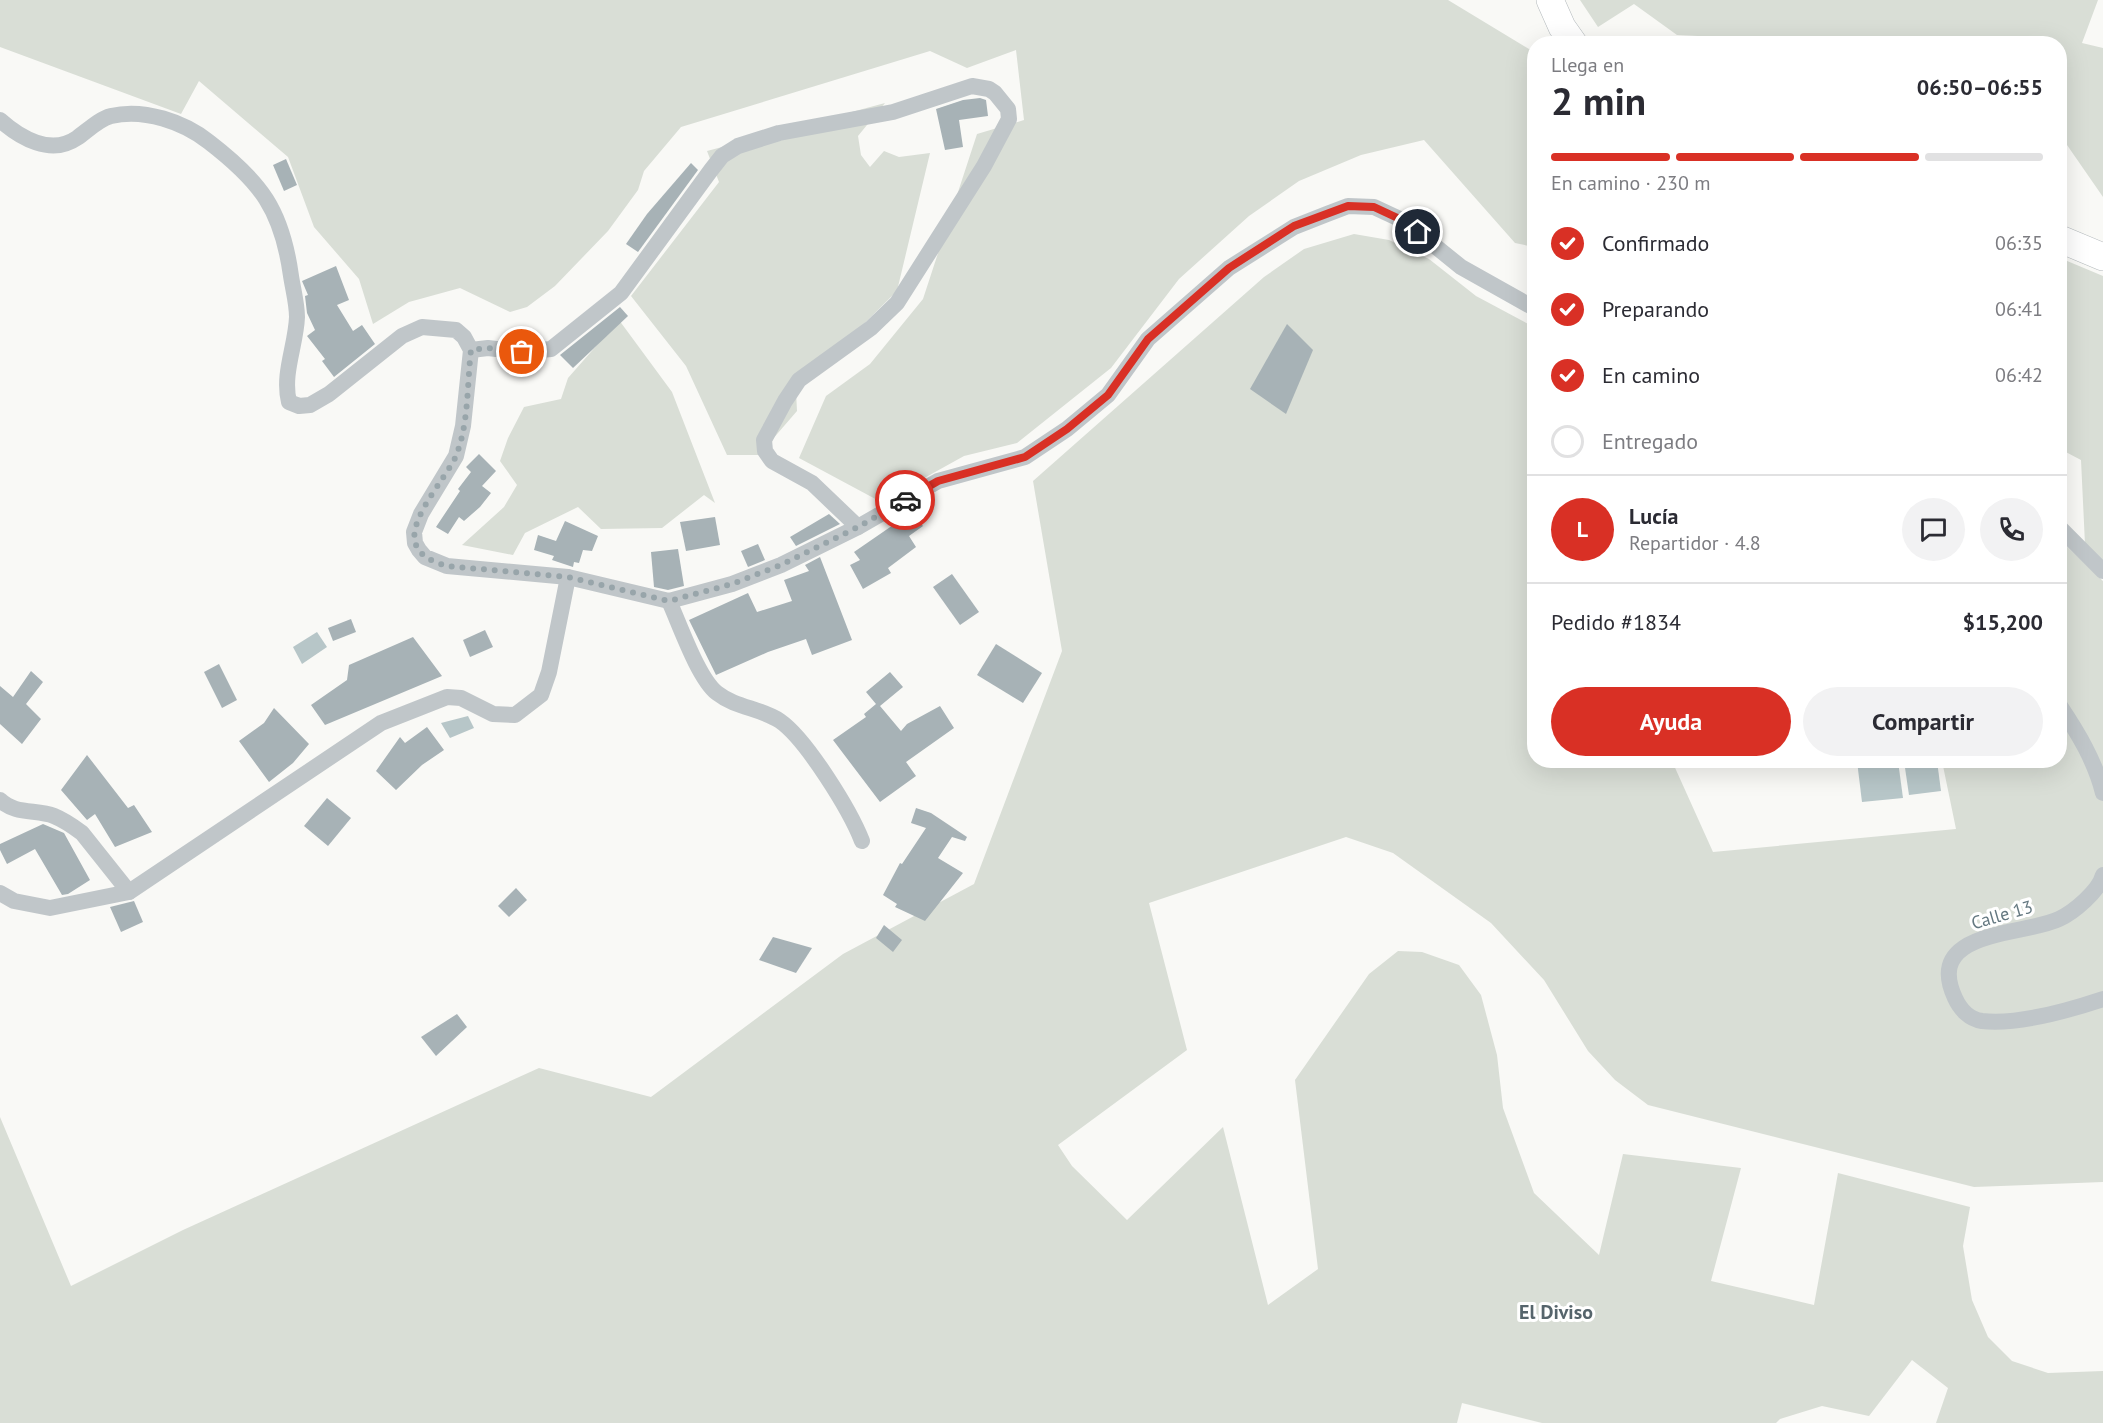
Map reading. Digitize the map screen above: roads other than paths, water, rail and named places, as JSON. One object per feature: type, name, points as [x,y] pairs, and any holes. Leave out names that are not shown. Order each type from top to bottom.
[{"type":"highway","points":[[1550,0],[1568,36]]},
{"type":"highway","points":[[2067,242],[2103,256]]},
{"type":"street","points":[[471,350],[488,348],[522,352],[551,349],[621,293],[722,156],[738,146],[779,133],[893,112],[972,86],[989,89],[1001,98],[1008,109],[1009,119],[984,166],[936,244],[897,303],[871,328],[800,380],[784,401],[780,413],[764,440],[765,451],[772,461],[812,483],[858,527]]},
{"type":"street","points":[[0,120],[16,134],[40,144],[57,147],[74,140],[110,116],[148,114],[195,130],[225,154],[264,192],[280,225],[290,265],[297,316],[286,390],[289,402],[299,406],[310,405],[329,394],[402,336],[422,327],[456,330],[464,337],[471,350],[464,426],[456,456],[421,514],[414,532],[415,543],[425,557],[447,566],[568,577],[669,601],[732,584],[781,565],[858,527],[938,481],[1025,457],[1067,429],[1108,395],[1148,339],[1229,268],[1294,226],[1348,206],[1374,207],[1404,221],[1461,267],[1527,304]]},
{"type":"street","points":[[2067,535],[2103,571]]},
{"type":"street","points":[[0,893],[14,901],[50,908],[129,892],[381,723],[447,697],[461,698],[493,714],[515,715],[541,695],[549,672],[568,577]]},
{"type":"street","points":[[669,601],[703,676],[717,693],[742,706],[770,715],[795,734],[853,819],[862,841]]},
{"type":"street","points":[[2067,716],[2098,773],[2103,793]]},
{"type":"street","points":[[0,800],[25,812],[53,815],[74,826],[129,892]]},
{"type":"street","name":"Calle 13","points":[[2103,875],[2081,905],[2057,920],[1987,936],[1971,942],[1954,959],[1948,976],[1961,1008],[1968,1015],[1981,1021],[2044,1016],[2103,999]]},
{"type":"district","name":"El Diviso","points":[[1556,1312]]}]
